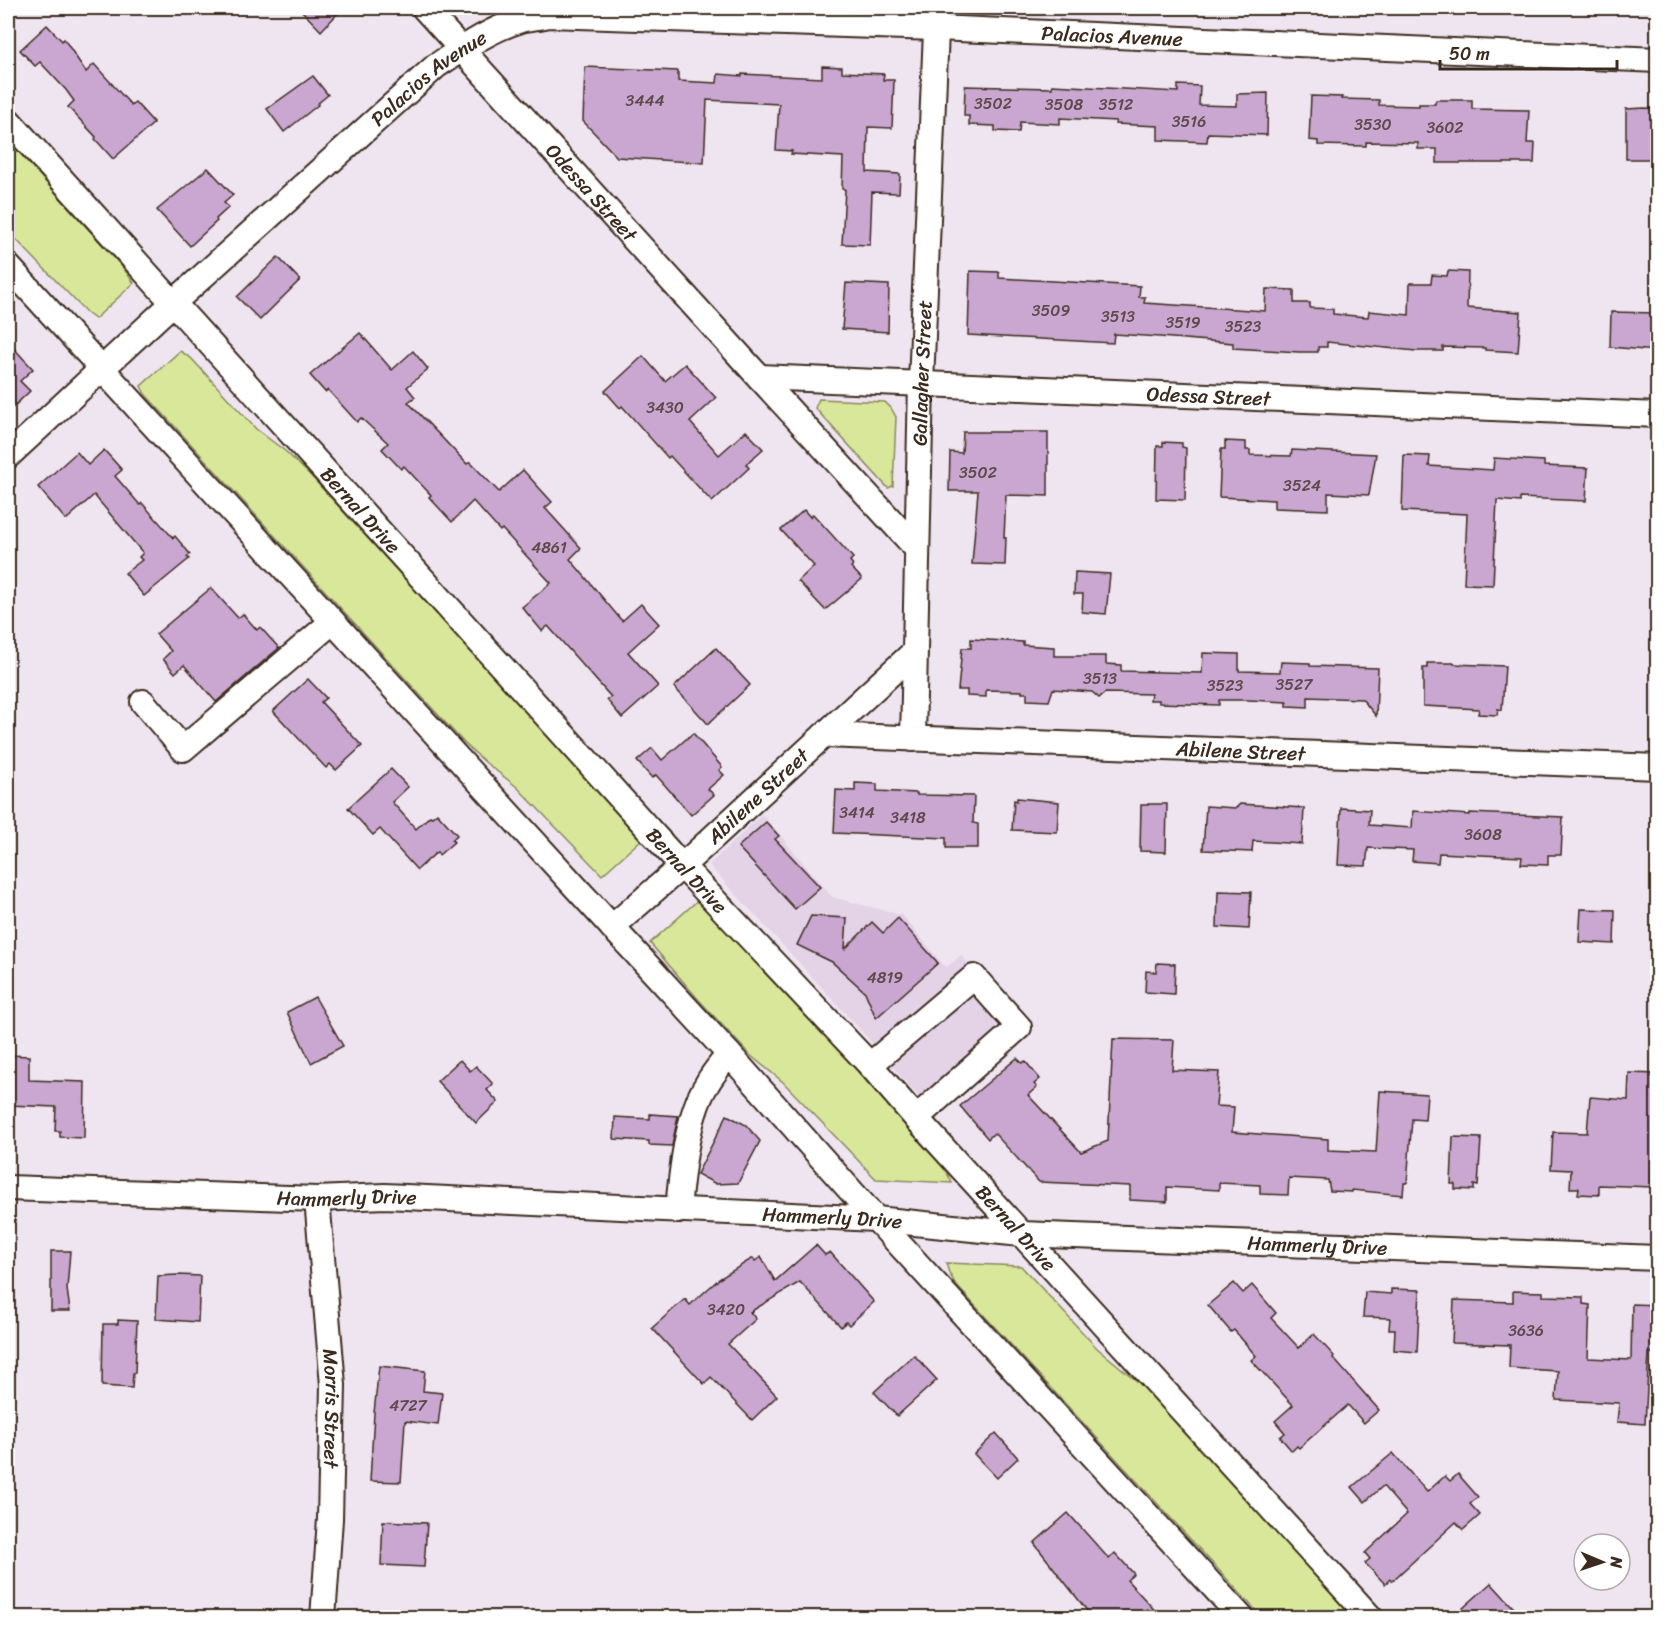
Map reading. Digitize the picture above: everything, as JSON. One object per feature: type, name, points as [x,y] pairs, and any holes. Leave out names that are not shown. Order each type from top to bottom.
[{"type":"street","name":"Odessa Street","points":[[424,8],[916,548]]},
{"type":"street","name":"Palacios Avenue","points":[[8,456],[173,303],[436,66],[496,30],[521,20],[549,15],[936,18],[1658,60]]},
{"type":"street","name":"Gallagher Street","points":[[913,739],[921,383],[936,18]]},
{"type":"street","name":"Bernal Drive","points":[[8,120],[682,866],[870,1065],[1371,1617]]},
{"type":"street","points":[[8,266],[729,1054],[876,1219],[1242,1617]]},
{"type":"street","name":"Odessa Street","points":[[759,377],[1658,415]]},
{"type":"street","points":[[143,702],[183,749],[332,622]]},
{"type":"street","name":"Abilene Street","points":[[612,927],[682,866],[914,652]]},
{"type":"street","name":"Abilene Street","points":[[824,735],[1658,767]]},
{"type":"street","points":[[870,1065],[974,977],[1019,1027],[916,1118]]},
{"type":"street","points":[[678,1211],[680,1182],[692,1119],[706,1084],[729,1054]]},
{"type":"street","name":"Hammerly Drive","points":[[8,1188],[317,1199],[385,1196],[876,1219],[1021,1234],[1658,1258]]},
{"type":"street","name":"Morris Street","points":[[317,1199],[333,1385],[330,1519],[324,1617]]},
{"type":"shaded area","points":[[762,814],[832,897],[902,915],[946,968],[961,955],[1030,1034],[936,1117],[867,1037],[709,865]]},
{"type":"green space","points":[[8,140],[134,283],[95,319],[8,231]]},
{"type":"green space","points":[[180,351],[191,358],[256,429],[285,451],[310,475],[642,839],[602,875],[517,787],[464,743],[145,394],[141,386]]},
{"type":"green space","points":[[819,399],[885,402],[891,408],[896,417],[893,486],[888,488],[815,408]]},
{"type":"green space","points":[[697,901],[709,909],[943,1165],[952,1183],[876,1179],[783,1082],[750,1055],[699,1000],[650,943]]},
{"type":"green space","points":[[946,1263],[1021,1266],[1097,1348],[1143,1386],[1354,1617],[1262,1617],[956,1285]]},
{"type":"building","points":[[299,8],[343,8],[321,31]]},
{"type":"building","points":[[47,25],[62,41],[64,39],[86,72],[94,64],[131,105],[135,102],[154,123],[113,159],[68,107],[74,101],[66,90],[40,62],[35,66],[20,50]]},
{"type":"building","points":[[822,66],[842,67],[842,72],[884,74],[883,80],[894,80],[892,128],[868,127],[867,172],[900,174],[899,193],[872,192],[870,245],[842,244],[845,189],[842,189],[843,157],[791,154],[792,151],[776,150],[779,104],[707,100],[704,163],[617,157],[583,121],[585,67],[678,71],[678,81],[717,83],[718,74],[822,78]]},
{"type":"building","points":[[313,76],[328,95],[284,132],[267,109]]},
{"type":"building","points":[[1052,85],[1178,92],[1178,85],[1200,86],[1199,105],[1237,106],[1237,94],[1268,93],[1267,135],[1208,133],[1207,142],[1158,140],[1158,126],[1060,118],[1060,124],[1020,122],[1019,132],[995,131],[995,126],[969,125],[969,116],[964,116],[965,86],[1052,88]]},
{"type":"building","points":[[1311,96],[1379,100],[1379,105],[1419,106],[1419,104],[1435,104],[1436,100],[1472,100],[1472,109],[1529,110],[1527,143],[1535,143],[1534,163],[1437,163],[1437,149],[1418,149],[1418,143],[1366,142],[1366,146],[1318,145],[1318,141],[1309,140]]},
{"type":"building","points":[[1626,109],[1653,109],[1652,159],[1626,159]]},
{"type":"building","points":[[208,168],[233,195],[224,203],[229,207],[190,246],[157,210]]},
{"type":"building","points":[[278,257],[300,280],[260,320],[237,297]]},
{"type":"building","points":[[970,271],[999,272],[999,278],[1140,286],[1139,297],[1145,297],[1144,303],[1265,311],[1266,289],[1294,290],[1294,303],[1310,303],[1310,308],[1333,309],[1333,314],[1368,317],[1369,311],[1409,315],[1410,283],[1431,283],[1432,275],[1447,276],[1448,271],[1468,272],[1467,308],[1521,312],[1518,352],[1443,347],[1443,351],[1416,351],[1327,342],[1327,347],[1318,347],[1318,352],[1299,352],[1233,348],[1233,343],[1114,334],[1113,343],[968,335]]},
{"type":"building","points":[[846,283],[889,285],[888,332],[842,329]]},
{"type":"building","points":[[1611,312],[1657,313],[1656,351],[1610,347]]},
{"type":"building","points":[[360,333],[392,370],[413,351],[428,369],[407,387],[415,397],[408,402],[467,464],[470,462],[499,492],[523,470],[552,502],[545,508],[581,548],[570,559],[622,621],[641,604],[659,624],[628,652],[658,686],[622,718],[607,700],[611,697],[548,626],[542,631],[522,607],[551,583],[502,529],[500,531],[473,501],[452,522],[404,466],[401,469],[382,449],[388,443],[361,418],[357,422],[328,390],[325,392],[310,375]]},
{"type":"building","points":[[8,342],[33,369],[20,381],[30,391],[8,412]]},
{"type":"building","points":[[643,356],[665,381],[685,364],[716,398],[690,422],[719,455],[746,431],[763,449],[746,464],[749,468],[712,502],[670,456],[668,458],[622,406],[620,408],[605,391]]},
{"type":"building","points":[[963,432],[1048,432],[1048,496],[1006,495],[1005,565],[972,564],[978,491],[949,491],[950,452],[962,453]]},
{"type":"building","points":[[1225,441],[1246,442],[1246,450],[1250,450],[1250,455],[1291,456],[1292,450],[1376,454],[1369,495],[1328,493],[1328,510],[1274,508],[1274,500],[1219,497],[1221,449],[1225,449]]},
{"type":"building","points":[[1163,442],[1182,443],[1182,447],[1186,448],[1185,500],[1156,499],[1157,446],[1163,446]]},
{"type":"building","points":[[104,450],[122,470],[115,476],[140,505],[142,503],[190,554],[187,557],[189,559],[144,596],[125,573],[142,560],[139,557],[143,553],[94,495],[66,520],[38,487],[77,452],[88,465]]},
{"type":"building","points":[[1404,455],[1430,456],[1429,466],[1493,470],[1494,458],[1544,461],[1544,466],[1588,468],[1586,501],[1520,498],[1520,502],[1497,500],[1493,585],[1464,584],[1467,514],[1402,511]]},
{"type":"building","points":[[804,510],[810,517],[813,514],[853,558],[850,561],[853,565],[851,567],[862,579],[825,610],[798,581],[814,566],[781,530]]},
{"type":"building","points":[[1075,572],[1110,574],[1106,614],[1082,612],[1083,594],[1074,594]]},
{"type":"building","points":[[211,588],[238,618],[243,614],[257,630],[260,627],[279,648],[216,702],[184,665],[175,673],[163,659],[171,651],[156,634]]},
{"type":"building","points":[[971,639],[1023,642],[1023,645],[1054,647],[1054,656],[1106,656],[1106,664],[1121,665],[1121,671],[1202,673],[1203,653],[1239,654],[1239,671],[1280,672],[1281,662],[1310,663],[1310,666],[1378,668],[1376,716],[1362,699],[1308,697],[1308,707],[1287,706],[1287,702],[1248,700],[1219,700],[1219,705],[1159,703],[1159,700],[1150,700],[1151,694],[1105,693],[1099,698],[1092,692],[1053,689],[1049,701],[1027,700],[1027,693],[1022,693],[1022,691],[986,690],[986,697],[967,696],[967,690],[958,690],[962,648],[971,648]]},
{"type":"building","points":[[716,648],[750,685],[708,724],[674,687]]},
{"type":"building","points":[[1427,663],[1505,666],[1502,710],[1498,709],[1497,715],[1478,714],[1479,709],[1423,706],[1423,668],[1427,668]]},
{"type":"building","points":[[308,679],[326,698],[321,702],[362,746],[336,770],[330,764],[326,768],[273,711]]},
{"type":"building","points":[[693,733],[722,767],[719,770],[724,775],[708,789],[714,795],[691,815],[656,775],[652,778],[637,761],[652,748],[662,760]]},
{"type":"building","points":[[391,769],[408,787],[392,802],[416,829],[430,816],[437,813],[457,835],[452,840],[454,842],[439,855],[437,852],[417,870],[380,829],[373,835],[348,808]]},
{"type":"building","points":[[855,783],[877,784],[877,791],[917,793],[917,795],[974,796],[973,823],[978,824],[978,848],[946,848],[946,838],[834,833],[836,790],[855,791]]},
{"type":"building","points":[[1017,798],[1059,802],[1057,832],[1012,830],[1014,800],[1017,801]]},
{"type":"building","points":[[1167,804],[1166,852],[1140,851],[1141,805]]},
{"type":"building","points":[[1240,804],[1304,808],[1302,844],[1253,841],[1252,852],[1203,850],[1206,806],[1236,808]]},
{"type":"building","points":[[1341,808],[1370,810],[1369,825],[1412,828],[1413,811],[1563,817],[1561,855],[1548,855],[1548,865],[1521,864],[1522,857],[1439,853],[1438,863],[1412,861],[1413,850],[1368,848],[1366,866],[1338,865]]},
{"type":"building","points":[[766,822],[779,836],[775,839],[820,887],[795,909],[738,847]]},
{"type":"building","points":[[1218,891],[1251,892],[1249,929],[1217,927]]},
{"type":"building","points":[[1581,909],[1615,910],[1614,944],[1579,942]]},
{"type":"building","points":[[811,916],[847,918],[845,949],[872,922],[883,933],[898,918],[938,963],[876,1018],[865,992],[832,962],[797,945]]},
{"type":"building","points":[[1157,963],[1175,964],[1174,994],[1145,992],[1146,971],[1156,972]]},
{"type":"building","points":[[315,997],[343,1046],[311,1063],[287,1012]]},
{"type":"building","points":[[1113,1039],[1174,1040],[1172,1070],[1219,1072],[1216,1106],[1234,1107],[1232,1132],[1328,1139],[1328,1150],[1376,1152],[1380,1091],[1427,1094],[1425,1120],[1412,1119],[1407,1183],[1404,1183],[1403,1195],[1352,1190],[1352,1192],[1330,1191],[1328,1180],[1289,1178],[1288,1195],[1260,1194],[1260,1185],[1219,1183],[1219,1190],[1167,1187],[1167,1202],[1130,1200],[1130,1186],[1039,1182],[994,1133],[988,1139],[960,1106],[1017,1058],[1022,1063],[1025,1061],[1040,1079],[1034,1084],[1037,1087],[1028,1095],[1081,1152],[1108,1141]]},
{"type":"building","points":[[8,1055],[29,1056],[29,1080],[85,1082],[84,1138],[60,1137],[60,1131],[55,1131],[56,1107],[8,1105]]},
{"type":"building","points":[[460,1060],[470,1071],[476,1066],[493,1084],[487,1090],[498,1102],[476,1123],[437,1081]]},
{"type":"building","points":[[1629,1073],[1658,1074],[1658,1182],[1654,1182],[1653,1187],[1599,1185],[1599,1195],[1578,1194],[1579,1188],[1570,1188],[1571,1170],[1551,1169],[1553,1132],[1587,1133],[1590,1097],[1628,1100]]},
{"type":"building","points":[[650,1114],[678,1116],[672,1146],[649,1145],[649,1141],[614,1139],[615,1117],[650,1119]]},
{"type":"building","points":[[727,1115],[746,1125],[760,1141],[738,1183],[716,1184],[697,1174]]},
{"type":"building","points":[[1453,1137],[1481,1138],[1478,1186],[1474,1185],[1474,1190],[1455,1189],[1455,1184],[1451,1184]]},
{"type":"building","points":[[816,1245],[825,1255],[830,1252],[874,1302],[849,1325],[846,1322],[841,1327],[800,1282],[750,1312],[756,1319],[728,1344],[777,1396],[752,1420],[711,1377],[704,1384],[652,1328],[685,1299],[690,1305],[719,1279],[753,1258],[755,1261],[761,1257],[775,1281]]},
{"type":"building","points":[[51,1251],[70,1251],[67,1289],[70,1311],[51,1311]]},
{"type":"building","points":[[158,1276],[200,1276],[198,1322],[156,1319]]},
{"type":"building","points":[[1234,1283],[1243,1293],[1252,1285],[1276,1313],[1271,1318],[1299,1348],[1314,1334],[1379,1410],[1364,1423],[1348,1405],[1299,1448],[1297,1446],[1292,1451],[1280,1437],[1285,1433],[1275,1421],[1293,1405],[1251,1360],[1256,1356],[1234,1330],[1231,1332],[1208,1305]]},
{"type":"building","points":[[1391,1289],[1420,1290],[1417,1352],[1394,1350],[1395,1329],[1389,1329],[1390,1318],[1363,1317],[1365,1292],[1391,1294]]},
{"type":"building","points":[[1513,1291],[1543,1292],[1543,1296],[1583,1297],[1583,1304],[1590,1305],[1588,1358],[1631,1360],[1632,1304],[1658,1305],[1658,1353],[1649,1353],[1645,1424],[1617,1422],[1619,1403],[1556,1400],[1558,1371],[1509,1368],[1510,1345],[1452,1343],[1454,1300],[1513,1302]]},
{"type":"building","points":[[118,1320],[137,1321],[135,1373],[133,1373],[132,1388],[102,1386],[103,1324],[118,1324]]},
{"type":"building","points":[[914,1355],[937,1380],[897,1416],[874,1392]]},
{"type":"building","points":[[379,1366],[425,1371],[423,1391],[442,1393],[438,1425],[405,1421],[401,1482],[370,1481]]},
{"type":"building","points":[[996,1433],[1018,1458],[997,1478],[974,1454]]},
{"type":"building","points":[[1393,1453],[1427,1492],[1445,1476],[1450,1481],[1458,1474],[1478,1497],[1470,1504],[1480,1515],[1463,1530],[1456,1522],[1392,1581],[1390,1579],[1385,1584],[1365,1563],[1370,1559],[1365,1553],[1407,1514],[1383,1486],[1365,1502],[1352,1487]]},
{"type":"building","points":[[1068,1513],[1109,1559],[1115,1553],[1134,1574],[1127,1580],[1161,1617],[1092,1617],[1034,1543]]},
{"type":"building","points":[[383,1521],[427,1523],[424,1567],[381,1565]]},
{"type":"building","points":[[1491,1583],[1522,1617],[1453,1617]]}]
